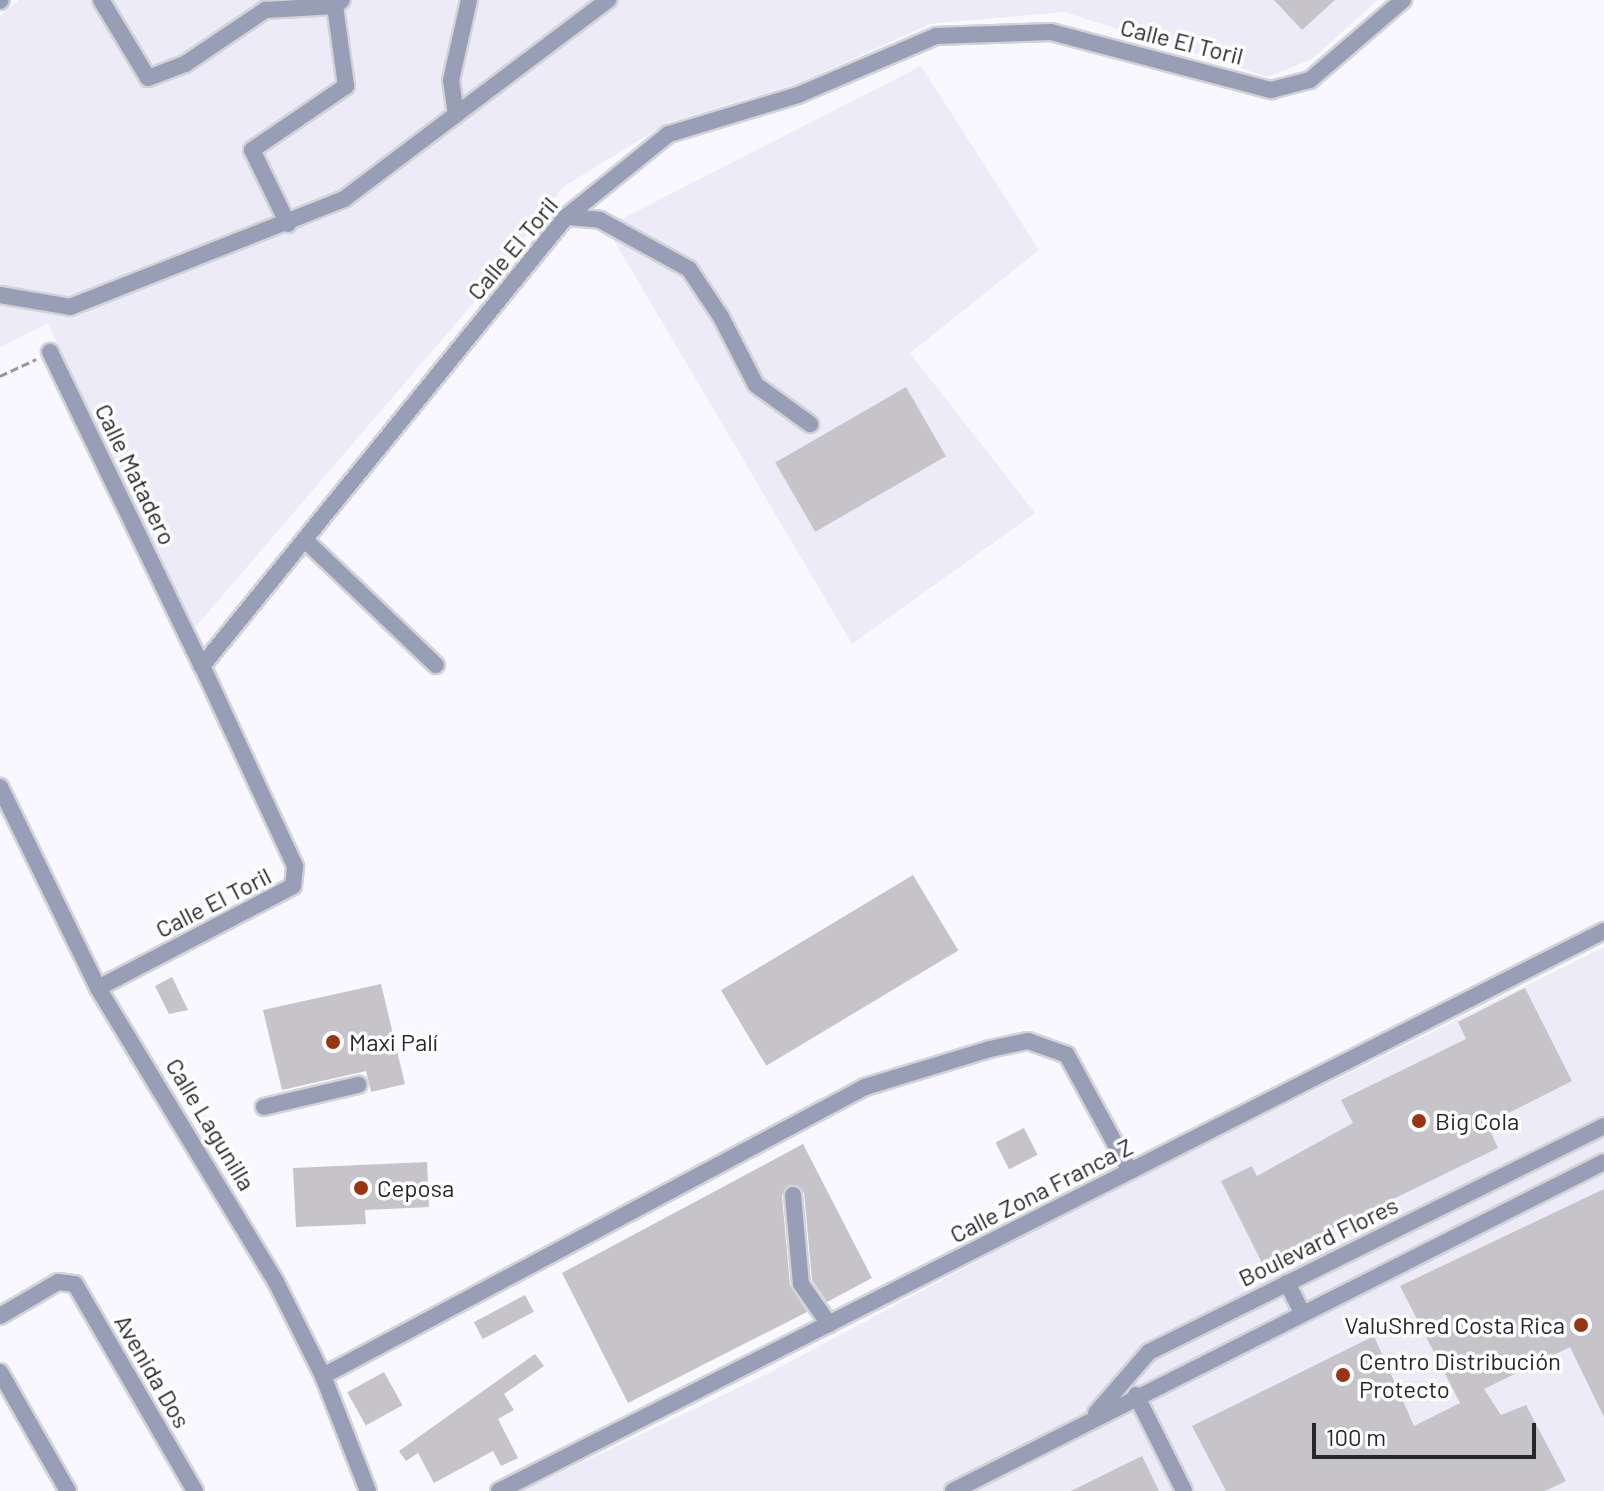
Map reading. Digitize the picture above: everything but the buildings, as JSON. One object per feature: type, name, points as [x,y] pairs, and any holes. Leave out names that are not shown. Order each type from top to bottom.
[{"type":"street","points":[[101,0],[148,78],[185,64],[265,10],[339,3],[346,86],[252,150],[288,224]]},
{"type":"street","points":[[456,115],[451,80],[469,0]]},
{"type":"street","points":[[0,295],[70,307],[288,224],[344,199],[608,0]]},
{"type":"street","name":"Calle El Toril","points":[[98,988],[285,894],[297,874],[202,666],[566,217],[669,134],[798,95],[936,36],[1051,32],[1271,90],[1310,80],[1403,0]]},
{"type":"street","points":[[566,217],[600,220],[689,269],[721,317],[756,385],[810,424]]},
{"type":"street","name":"Calle Matadero","points":[[50,352],[202,666]]},
{"type":"street","points":[[305,540],[436,665]]},
{"type":"street","name":"Calle Lagunilla","points":[[0,787],[6,817],[98,988],[235,1209],[323,1376],[368,1491]]},
{"type":"street","name":"Calle Zona Franca Z","points":[[499,1491],[1604,931]]},
{"type":"street","points":[[323,1376],[865,1087],[990,1049],[1028,1041],[1067,1055],[1130,1171]]},
{"type":"street","points":[[264,1107],[358,1085]]},
{"type":"street","name":"Boulevard Flores","points":[[1076,1429],[1149,1352],[1604,1126]]},
{"type":"street","name":"Boulevard Flores","points":[[953,1491],[1136,1395],[1604,1162]]},
{"type":"street","points":[[793,1195],[801,1284],[829,1324]]},
{"type":"street","name":"Avenida Dos","points":[[0,1316],[65,1280],[75,1284],[195,1491]]},
{"type":"street","points":[[1287,1283],[1302,1313]]},
{"type":"street","points":[[0,1372],[68,1491]]},
{"type":"street","points":[[1136,1395],[1184,1491]]},
{"type":"path","points":[[0,376],[50,352]]},
{"type":"shaded area","points":[[19,0],[1378,0],[1312,59],[1268,77],[1064,12],[930,24],[799,83],[667,123],[563,187],[483,292],[192,631],[48,323],[0,347],[0,16]]},
{"type":"shaded area","points":[[921,66],[1039,250],[910,353],[1035,513],[852,644],[606,227]]},
{"type":"shaded area","points":[[1604,947],[1604,1491],[522,1491],[769,1373],[1071,1211]]},
{"type":"place","name":"Maxi Palí","points":[[333,1042]]},
{"type":"place","name":"Big Cola","points":[[1419,1121]]},
{"type":"place","name":"Ceposa","points":[[361,1188]]},
{"type":"place","name":"ValuShred Costa Rica","points":[[1581,1325]]},
{"type":"place","name":"Centro Distribución Protecto","points":[[1343,1375]]}]
